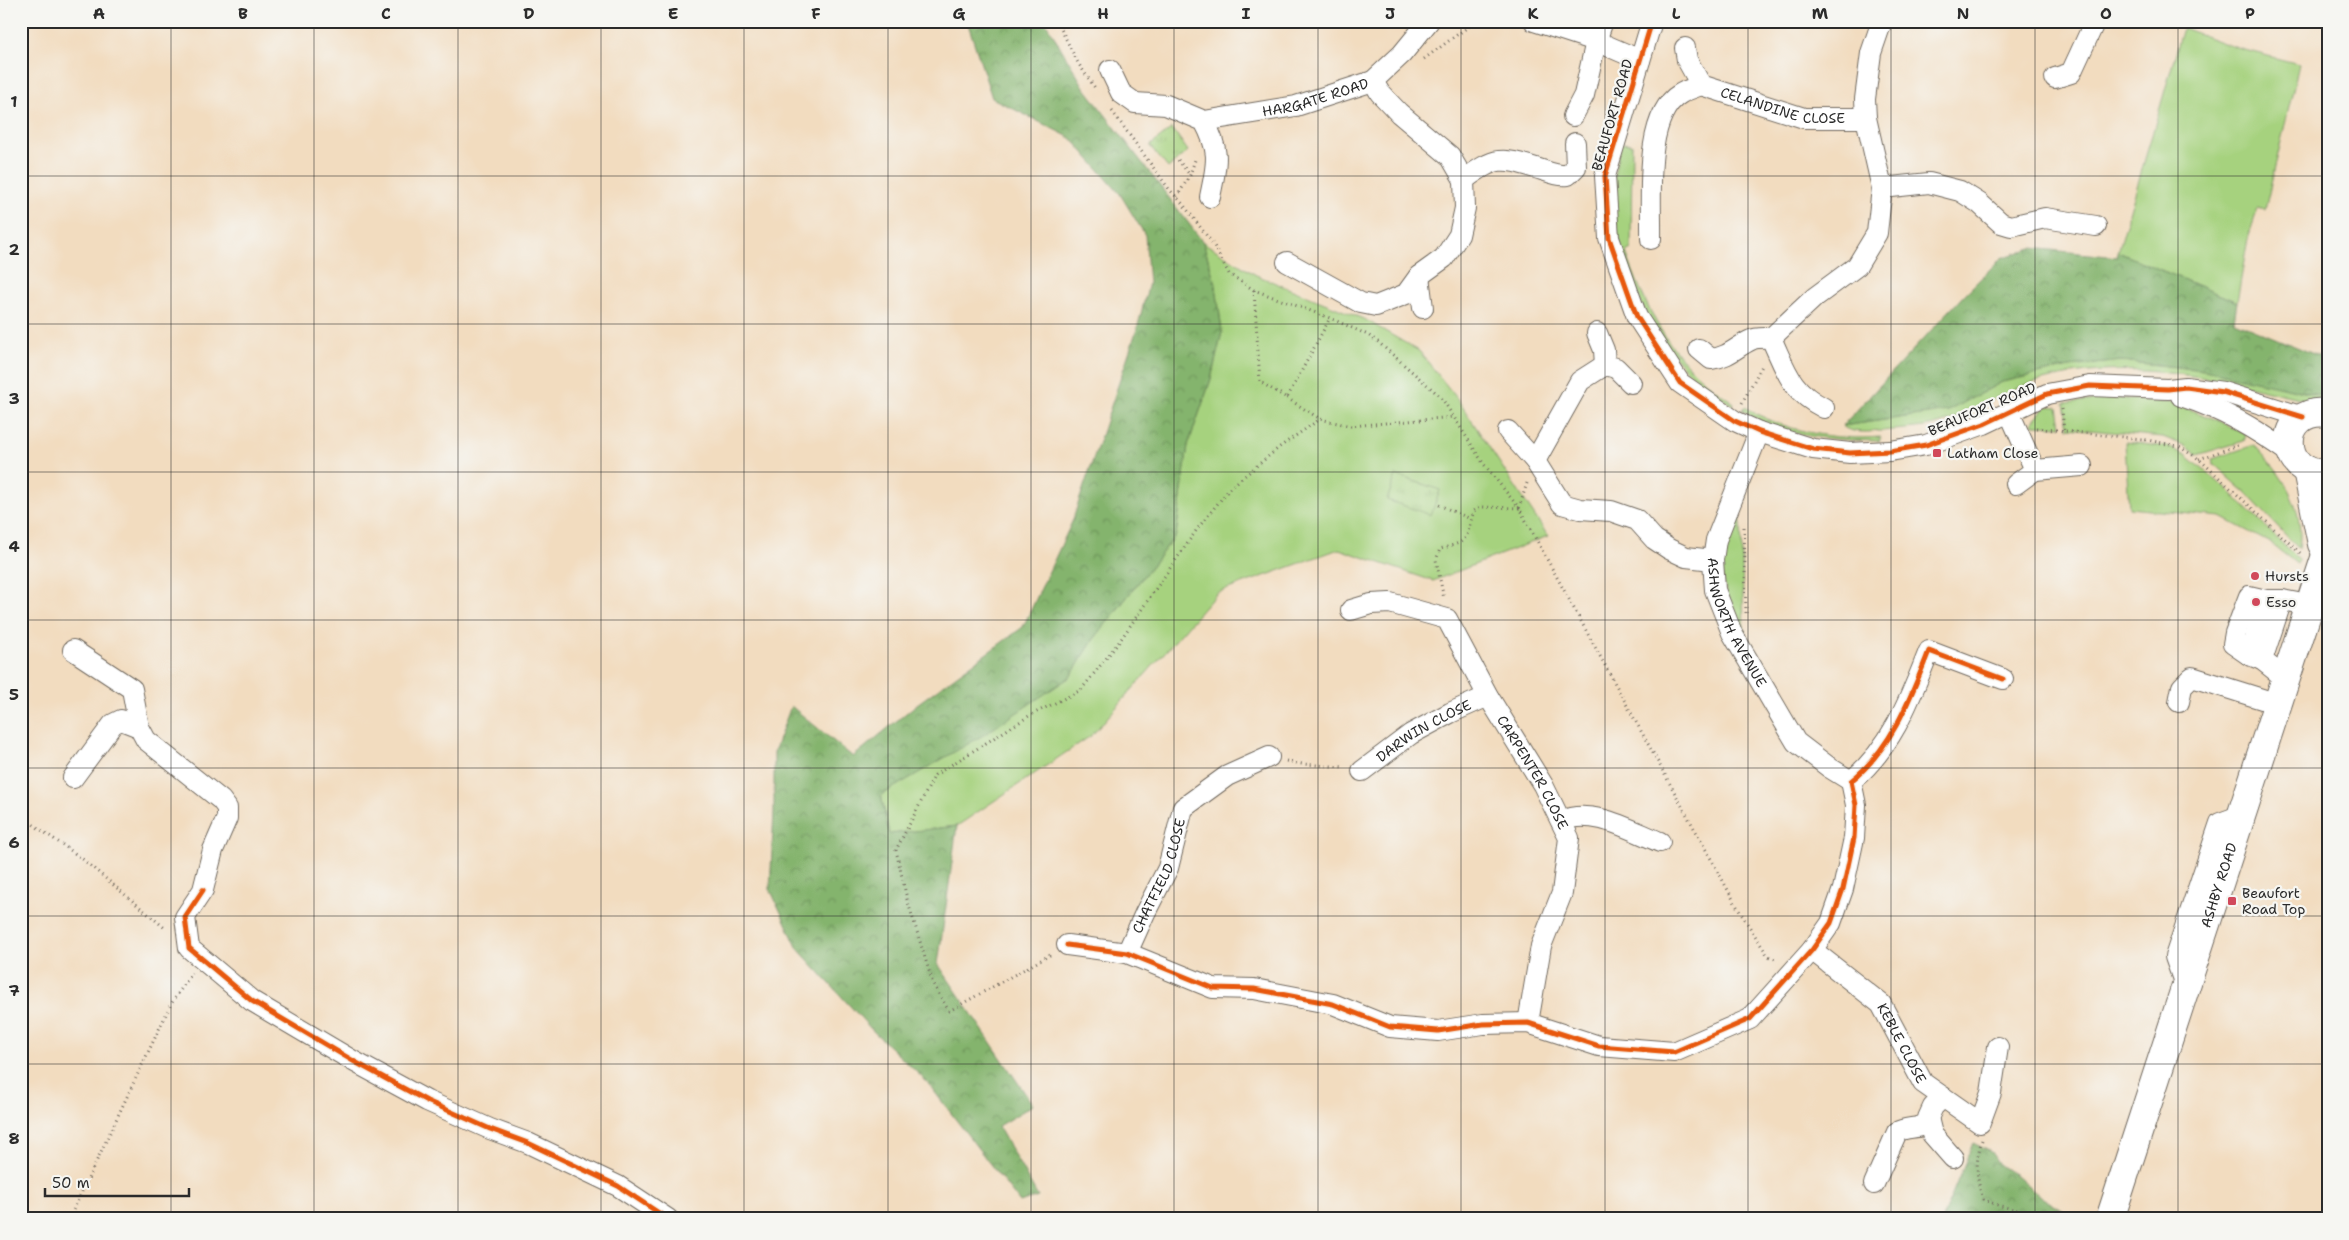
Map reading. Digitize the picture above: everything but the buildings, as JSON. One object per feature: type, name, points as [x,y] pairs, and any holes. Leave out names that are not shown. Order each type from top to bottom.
[{"type":"highway","points":[[2315,415],[2291,432],[2289,449],[2309,466],[2326,562]]},
{"type":"highway","name":"ASHBY ROAD","points":[[2110,1219],[2308,606],[2326,562]]},
{"type":"street","name":"HARGATE ROAD","points":[[1204,121],[1296,106],[1373,81],[1402,54],[1429,21]]},
{"type":"street","points":[[1534,21],[1596,41],[1640,60]]},
{"type":"street","points":[[1573,116],[1584,95],[1602,21]]},
{"type":"street","name":"BEAUFORT ROAD","points":[[1652,21],[1605,176],[1609,238],[1637,317],[1680,383],[1742,410],[1759,432],[1813,449],[1850,453],[1890,451],[1926,446],[1984,424],[2012,419],[2047,394],[2090,386],[2168,389],[2186,387],[2223,392],[2315,415]]},
{"type":"street","name":"CELANDINE CLOSE","points":[[1771,338],[1815,297],[1857,266],[1877,233],[1882,188],[1866,118],[1865,99],[1871,53],[1882,21]]},
{"type":"street","points":[[2055,78],[2071,73],[2095,21]]},
{"type":"street","points":[[1651,238],[1653,137],[1661,114],[1678,94],[1701,85],[1688,60],[1685,48]]},
{"type":"street","points":[[1110,70],[1121,93],[1135,102],[1166,105],[1204,121],[1214,138],[1218,156],[1210,197]]},
{"type":"street","points":[[1287,262],[1361,303],[1376,306],[1406,294],[1419,276],[1444,258],[1460,235],[1465,208],[1464,180],[1450,156],[1399,113],[1380,93],[1373,81]]},
{"type":"street","name":"CELANDINE CLOSE","points":[[1701,85],[1804,118],[1866,118]]},
{"type":"street","points":[[1464,180],[1484,164],[1508,159],[1559,176],[1568,175],[1576,167],[1576,143]]},
{"type":"street","points":[[1882,188],[1929,183],[1960,191],[1978,203],[2001,223],[2011,226],[2045,218],[2096,226]]},
{"type":"street","points":[[1419,276],[1423,308]]},
{"type":"street","points":[[1597,333],[1604,350],[1605,364]]},
{"type":"street","points":[[1699,349],[1711,359],[1720,358],[1729,355],[1753,339],[1771,338],[1794,387],[1808,400],[1824,408]]},
{"type":"street","points":[[1605,364],[1616,368],[1630,383]]},
{"type":"street","points":[[1535,461],[1580,381],[1605,364]]},
{"type":"street","name":"BEAUFORT ROAD","points":[[2168,389],[2231,415],[2309,466]]},
{"type":"street","points":[[2012,419],[2035,470]]},
{"type":"street","points":[[1508,431],[1535,461],[1562,504],[1580,509],[1611,511],[1637,520],[1654,539],[1669,549],[1686,557],[1713,560]]},
{"type":"street","name":"ASHWORTH AVENUE","points":[[1759,432],[1716,540],[1713,560],[1715,590],[1732,633],[1796,742],[1830,768],[1851,781]]},
{"type":"street","points":[[2016,484],[2035,470],[2082,466]]},
{"type":"street","points":[[2282,691],[2256,658],[2233,644],[2235,633],[2249,596],[2308,606]]},
{"type":"street","points":[[2256,658],[2274,600]]},
{"type":"street","points":[[1351,610],[1371,604],[1390,603],[1447,619]]},
{"type":"street","name":"CARPENTER CLOSE","points":[[1447,619],[1488,696],[1518,742],[1569,838],[1562,893],[1541,946],[1528,1023]]},
{"type":"street","points":[[73,650],[132,689],[139,727],[146,740],[221,800],[227,808],[227,818],[213,850],[203,890],[185,917],[195,953],[252,1001],[355,1062],[427,1101],[490,1129],[528,1143],[618,1186],[668,1219]]},
{"type":"street","points":[[1067,945],[1127,953],[1213,988],[1254,989],[1333,1004],[1390,1027],[1438,1031],[1483,1024],[1528,1023],[1599,1046],[1674,1052],[1750,1019],[1812,950],[1831,923],[1843,889],[1854,838],[1856,805],[1851,781],[1865,770],[1890,738],[1907,706],[1929,652],[2003,679]]},
{"type":"street","points":[[2179,702],[2182,687],[2192,677],[2282,691]]},
{"type":"street","name":"DARWIN CLOSE","points":[[1362,771],[1411,734],[1450,712],[1488,696]]},
{"type":"street","points":[[73,778],[113,724],[121,720],[139,727]]},
{"type":"street","name":"CHATFIELD CLOSE","points":[[1127,953],[1168,868],[1183,808],[1227,776],[1269,757]]},
{"type":"street","points":[[1560,821],[1572,816],[1597,818],[1660,842]]},
{"type":"street","name":"KEBLE CLOSE","points":[[1812,950],[1880,1004],[1923,1084],[1980,1123]]},
{"type":"street","points":[[1980,1123],[1991,1093],[1998,1048]]},
{"type":"street","points":[[1943,1097],[1928,1118],[1932,1134],[1952,1158]]},
{"type":"street","points":[[1874,1184],[1896,1132],[1895,1123],[1923,1127],[1929,1122]]},
{"type":"path","points":[[1057,21],[1078,63],[1099,94]]},
{"type":"path","points":[[1418,65],[1476,21]]},
{"type":"path","points":[[1110,109],[1214,244],[1229,274],[1254,290],[1330,318],[1368,335],[1440,397],[1483,463],[1519,508],[1740,912],[1768,956],[1794,969]]},
{"type":"path","points":[[1177,197],[1190,176],[1196,156]]},
{"type":"path","points":[[1178,160],[1190,176]]},
{"type":"path","points":[[1254,290],[1260,382],[1320,420],[1351,426],[1454,417]]},
{"type":"path","points":[[1287,398],[1330,318]]},
{"type":"path","points":[[1742,410],[1764,361],[1771,338]]},
{"type":"path","points":[[1737,400],[1742,410]]},
{"type":"path","points":[[2012,419],[2178,446],[2199,459],[2326,562]]},
{"type":"path","points":[[1067,945],[949,1011],[933,984],[907,900],[896,850],[935,775],[1028,716],[1081,690],[1119,642],[1198,528],[1231,487],[1281,446],[1320,420]]},
{"type":"path","points":[[2199,459],[2252,440],[2256,430]]},
{"type":"path","points":[[1519,508],[1535,461]]},
{"type":"path","points":[[1439,505],[1471,519]]},
{"type":"path","points":[[1447,619],[1436,560],[1440,549],[1459,544],[1468,538],[1474,510],[1480,508],[1519,508]]},
{"type":"path","points":[[1744,520],[1746,614]]},
{"type":"path","points":[[1269,757],[1302,764],[1336,765],[1362,771]]},
{"type":"path","points":[[21,816],[80,857],[195,953],[69,1219]]},
{"type":"path","points":[[1980,1123],[1983,1136],[1976,1156],[1978,1186],[1983,1199],[1996,1206],[2019,1209],[2056,1219]]},
{"type":"green space","points":[[967,21],[1045,21],[1084,87],[1203,242],[1216,286],[1222,332],[1211,379],[1188,445],[1176,535],[1094,639],[1070,677],[985,734],[881,795],[889,834],[957,826],[938,964],[1033,1105],[998,1126],[1038,1197],[1020,1203],[927,1082],[872,1030],[798,949],[770,889],[774,811],[774,752],[791,706],[853,757],[917,704],[1023,627],[1072,522],[1137,329],[1149,283],[1145,235],[1120,194],[1071,138],[992,98]]},
{"type":"green space","points":[[2183,28],[2237,48],[2299,64],[2265,210],[2258,208],[2248,238],[2237,302],[2118,252]]},
{"type":"green space","points":[[1172,128],[1188,151],[1168,168],[1150,146]]},
{"type":"green space","points":[[1620,143],[1632,144],[1631,249],[1626,252],[1638,284],[1652,315],[1680,357],[1712,387],[1734,403],[1733,406],[1698,381],[1680,363],[1652,325],[1640,302],[1630,278],[1617,227],[1614,180]]},
{"type":"green space","points":[[1203,242],[1256,275],[1366,320],[1419,351],[1456,397],[1548,536],[1433,581],[1339,549],[1217,593],[1092,735],[957,826],[889,834],[881,795],[1070,677],[1094,639],[1176,535],[1188,445],[1211,379],[1222,332],[1216,286]]},
{"type":"green space","points":[[2032,248],[2117,257],[2118,252],[2237,302],[2234,321],[2328,360],[2328,397],[2205,370],[2121,361],[2069,367],[2002,382],[1948,411],[1842,426],[2001,258]]},
{"type":"green space","points":[[2121,361],[2205,370],[2323,397],[2314,402],[2240,385],[2164,373],[2089,372],[2051,378],[2015,389],[1958,417],[1931,426],[1866,432],[1846,429],[1842,426],[1948,411],[2002,382],[2069,367]]},
{"type":"green space","points":[[2117,398],[2172,403],[2215,419],[2246,435],[2244,441],[2197,455],[2183,445],[2163,437],[2068,428],[2064,403]]},
{"type":"green space","points":[[2048,406],[2058,407],[2061,426],[2034,425],[2033,421]]},
{"type":"green space","points":[[1744,407],[1793,428],[1828,436],[1881,437],[1879,441],[1808,436],[1773,427],[1742,410]]},
{"type":"green space","points":[[2125,442],[2168,447],[2186,455],[2229,491],[2299,560],[2297,564],[2270,543],[2221,517],[2129,508]]},
{"type":"green space","points":[[2254,445],[2265,456],[2290,492],[2299,519],[2299,549],[2245,492],[2214,464],[2212,459]]},
{"type":"green space","points":[[1396,475],[1440,490],[1431,515],[1387,500]]},
{"type":"green space","points":[[1738,502],[1741,525],[1744,633],[1728,596],[1722,568],[1726,540]]},
{"type":"green space","points":[[1973,1143],[1991,1152],[2000,1166],[2016,1175],[2041,1197],[2077,1219],[1942,1219]]},
{"type":"cycle path","points":[[1652,21],[1605,176],[1609,238],[1637,317],[1680,383],[1735,421],[1759,432],[1813,449],[1850,453],[1890,451],[1926,445],[1984,424],[2047,394],[2090,386],[2168,389],[2186,387],[2223,392],[2303,417]]},
{"type":"cycle path","points":[[1067,945],[1127,953],[1213,988],[1254,989],[1333,1004],[1390,1027],[1438,1031],[1483,1024],[1528,1023],[1599,1046],[1674,1052],[1750,1019],[1812,950],[1831,923],[1843,889],[1854,838],[1856,805],[1851,781],[1878,754],[1889,738],[1907,705],[1929,651],[2003,679]]},
{"type":"cycle path","points":[[203,890],[185,917],[189,948],[252,1001],[355,1062],[427,1101],[490,1129],[528,1143],[618,1186],[668,1219]]},
{"type":"place","name":"Latham Close","points":[[1937,453]]},
{"type":"place","name":"Hursts","points":[[2255,576]]},
{"type":"place","name":"Esso","points":[[2256,602]]},
{"type":"place","name":"Beaufort Road Top","points":[[2232,901]]}]
